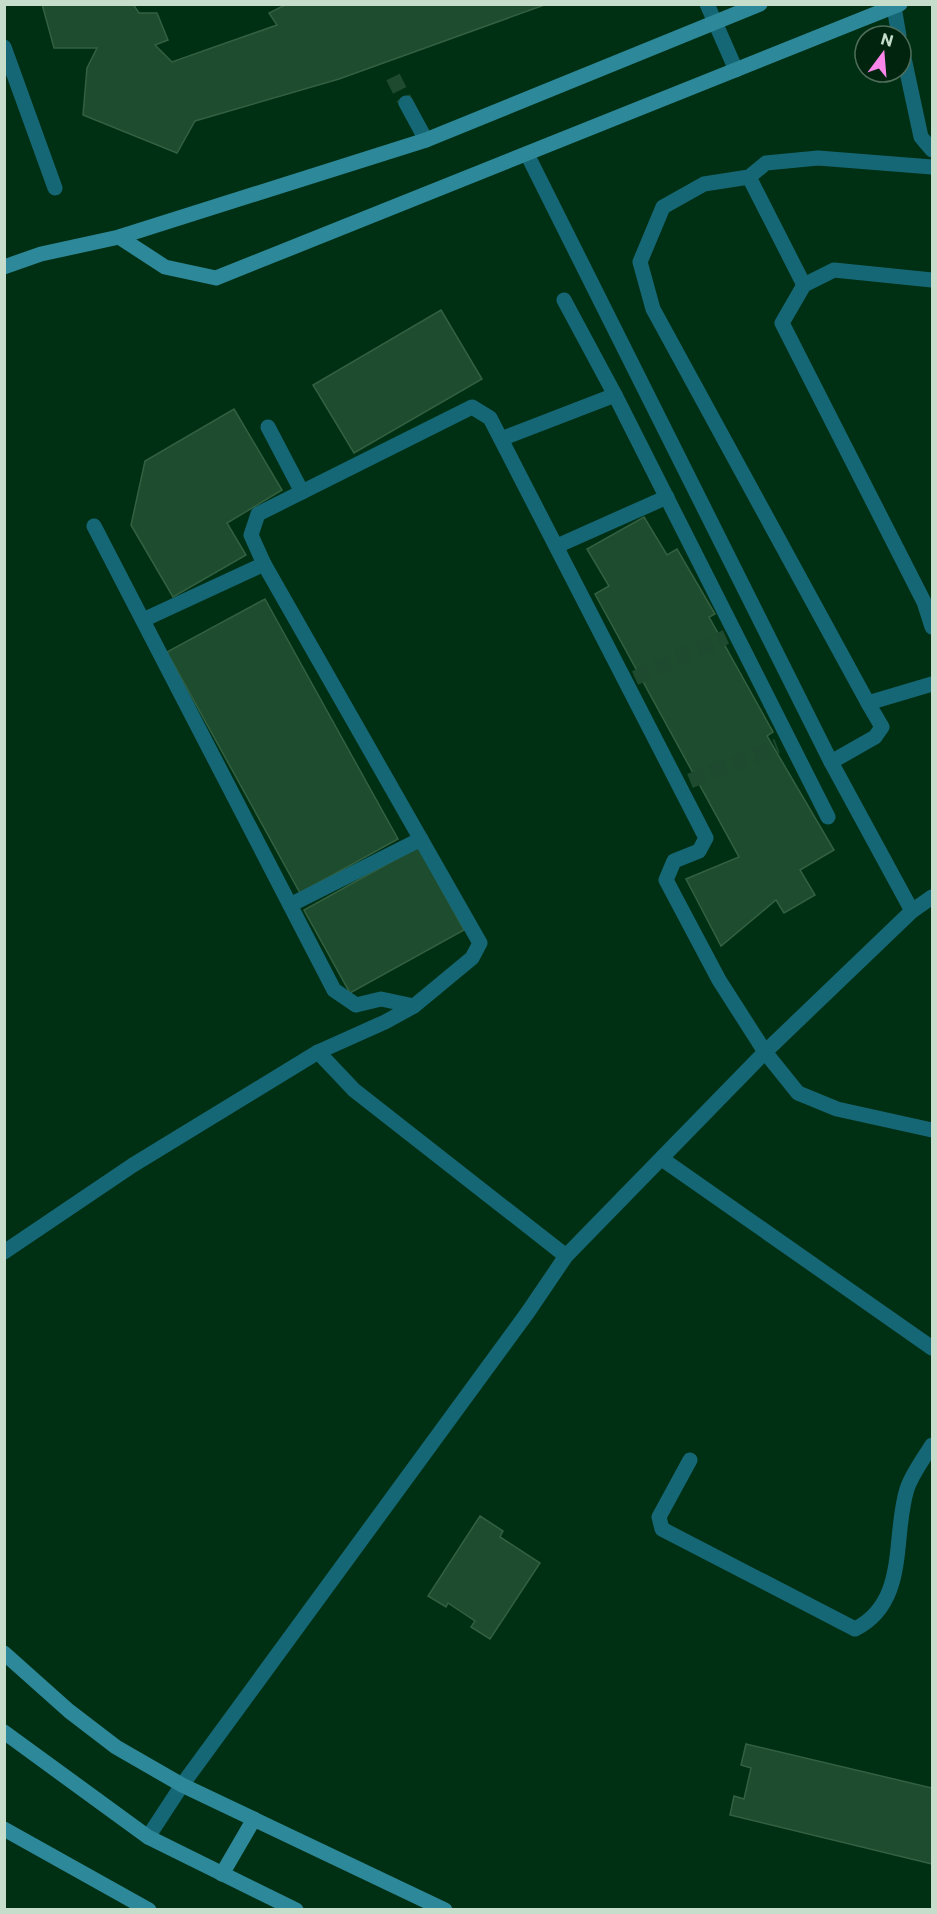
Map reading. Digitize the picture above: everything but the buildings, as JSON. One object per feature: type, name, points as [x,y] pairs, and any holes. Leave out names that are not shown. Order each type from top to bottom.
[{"type":"street","points":[[707,4],[736,70]]},
{"type":"street","points":[[4,267],[41,254],[119,237],[426,141],[760,4]]},
{"type":"street","points":[[119,237],[165,267],[216,278],[897,6],[898,24]]},
{"type":"street","points":[[4,46],[55,188]]},
{"type":"street","points":[[910,84],[921,137],[933,150]]},
{"type":"street","points":[[406,103],[426,141]]},
{"type":"street","points":[[527,154],[831,762],[912,911]]},
{"type":"street","points":[[831,762],[875,737],[882,727],[653,309],[640,262],[663,207],[704,184],[749,177],[766,163],[818,158],[933,167]]},
{"type":"street","points":[[749,177],[804,285]]},
{"type":"street","points":[[933,280],[834,270],[804,285],[782,324],[928,600],[933,627]]},
{"type":"street","points":[[564,300],[667,497],[783,744],[828,817]]},
{"type":"street","points":[[501,439],[615,395]]},
{"type":"street","points":[[4,1252],[133,1165],[318,1052],[386,1022],[414,1006],[472,958],[480,943],[264,564],[251,535],[258,514],[472,407],[490,418],[684,783],[706,838],[699,851],[674,861],[666,880],[719,980],[765,1052],[798,1093],[837,1109],[933,1130]]},
{"type":"street","points":[[268,427],[302,492]]},
{"type":"street","points":[[557,546],[667,497]]},
{"type":"street","points":[[94,526],[334,990],[356,1005],[381,999],[414,1006]]},
{"type":"street","points":[[143,620],[264,564]]},
{"type":"street","points":[[868,703],[933,684]]},
{"type":"street","points":[[290,905],[421,839]]},
{"type":"street","points":[[148,1837],[182,1785],[528,1312],[566,1256],[765,1052],[912,911],[933,897]]},
{"type":"street","points":[[318,1052],[354,1090],[566,1256]]},
{"type":"street","points":[[662,1160],[933,1348]]},
{"type":"street","points":[[690,1460],[658,1517],[662,1529],[855,1629],[871,1621],[893,1581],[907,1488],[933,1445]]},
{"type":"street","points":[[4,1653],[69,1711],[116,1747],[182,1785],[445,1910]]},
{"type":"street","points":[[4,1732],[148,1837],[296,1910]]},
{"type":"street","points":[[222,1874],[254,1819]]},
{"type":"street","points":[[4,1828],[149,1910]]},
{"type":"tunnel","points":[[393,77],[406,103]]},
{"type":"tunnel","points":[[635,678],[726,637]]},
{"type":"tunnel","points":[[690,781],[777,746]]}]
